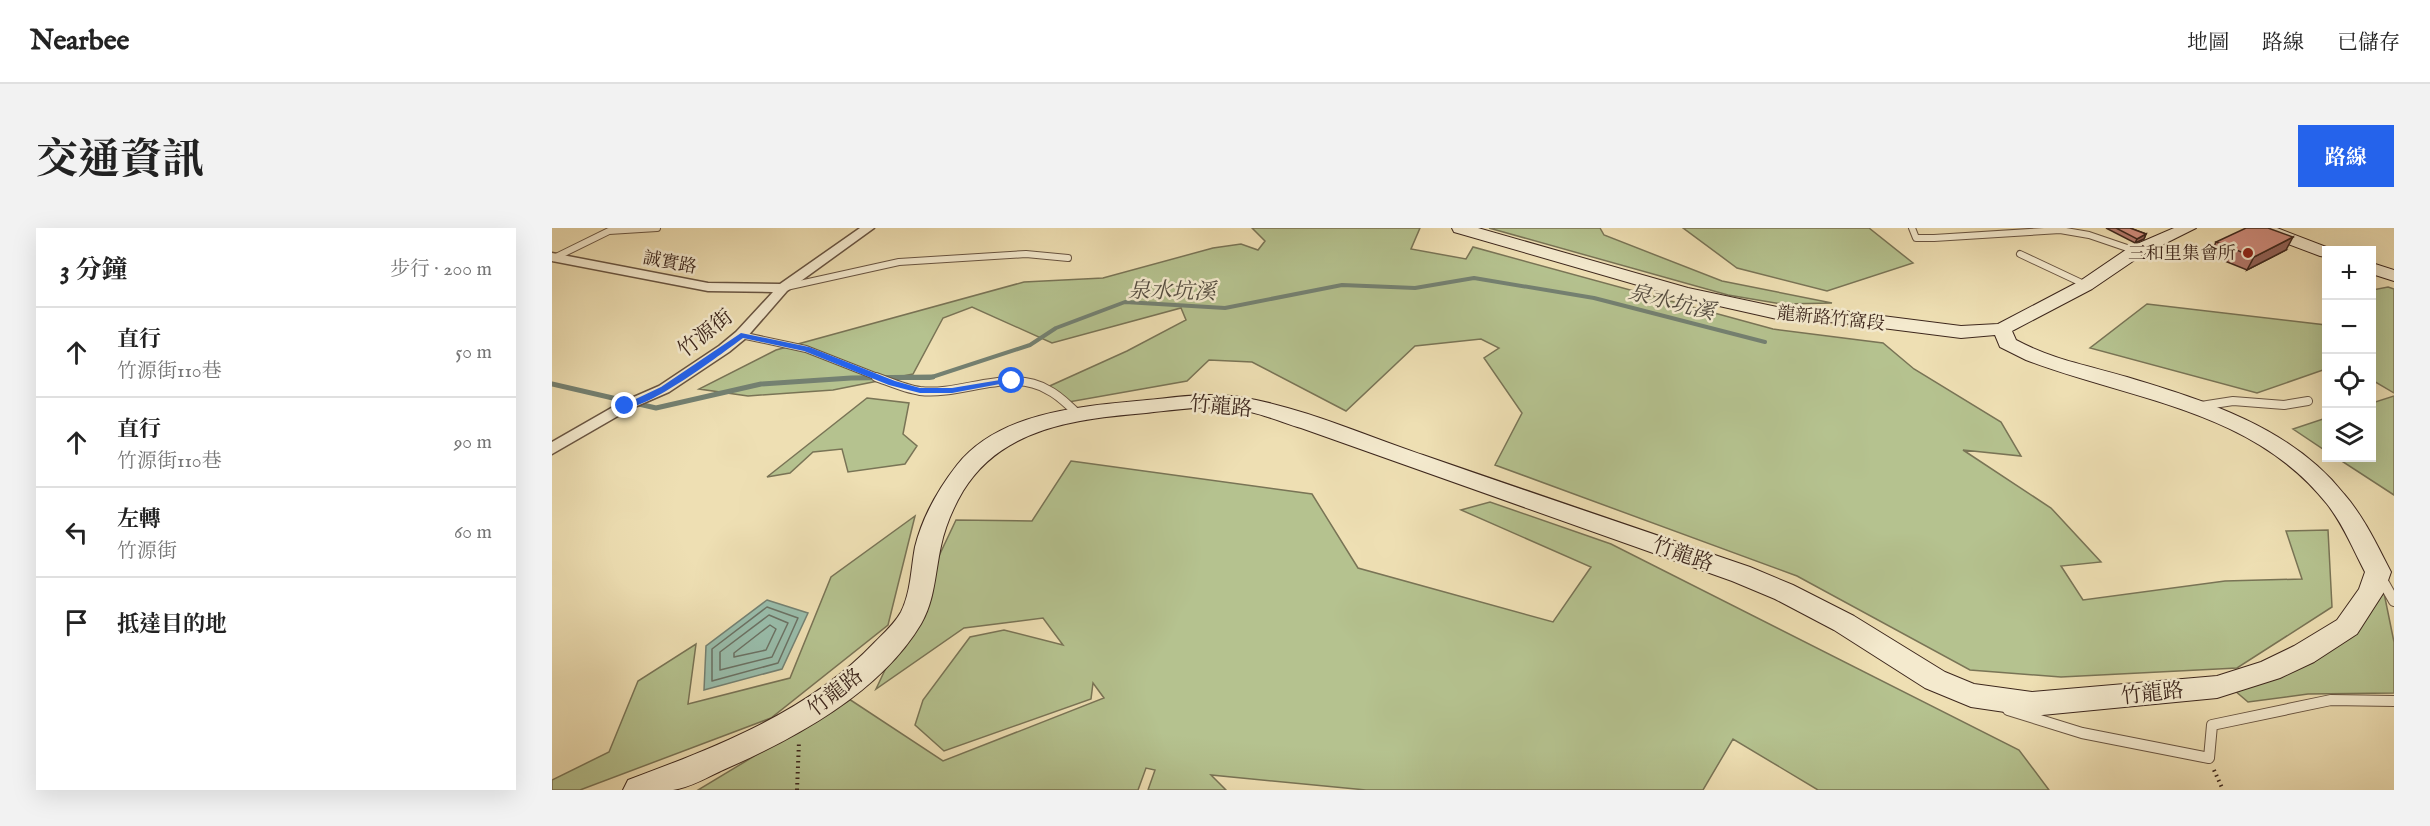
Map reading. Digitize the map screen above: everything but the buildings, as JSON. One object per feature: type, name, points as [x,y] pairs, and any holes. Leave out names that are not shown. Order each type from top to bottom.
[{"type":"street","name":"竹源街","points":[[552,449],[625,406],[664,389],[741,335],[783,288],[868,228]]},
{"type":"street","name":"龍新路竹窩段","points":[[1460,228],[1685,293],[1777,313],[1843,317],[1961,332],[2002,328],[2086,285],[2136,251],[2178,229]]},
{"type":"street","points":[[2262,228],[2322,250]]},
{"type":"street","name":"誠實路","points":[[553,258],[708,287],[783,288]]},
{"type":"street","points":[[2376,269],[2394,276]]},
{"type":"street","points":[[2002,328],[2007,343],[2028,354],[2197,406],[2246,426],[2292,454],[2330,492],[2353,526],[2378,572]]},
{"type":"street","name":"竹龍路","points":[[639,790],[800,719],[859,675],[879,656],[910,618],[924,582],[927,550],[939,518],[951,490],[966,470],[992,444],[1018,431],[1077,413],[1196,402],[1243,404],[1309,423],[1741,574],[1784,592],[1844,623],[1935,680],[1971,695],[2032,704],[2217,687],[2270,670],[2304,654],[2347,627],[2371,592],[2378,572]]},
{"type":"lane","points":[[553,258],[609,231],[657,228]]},
{"type":"lane","points":[[1912,228],[1916,238],[1934,239],[2011,231],[2062,230],[2094,236],[2136,251]]},
{"type":"lane","points":[[783,288],[899,262],[1026,254],[1068,258]]},
{"type":"lane","points":[[2020,254],[2086,285]]},
{"type":"lane","points":[[741,335],[806,349],[873,373],[892,383],[933,392],[1001,381],[1025,382],[1049,390],[1077,413]]},
{"type":"lane","points":[[2197,406],[2233,400],[2284,405],[2308,401]]},
{"type":"lane","points":[[2378,572],[2394,601]]},
{"type":"lane","points":[[1971,695],[2034,720],[2137,745],[2209,758],[2212,725],[2331,700],[2394,700]]},
{"type":"path","points":[[797,790],[800,719]]},
{"type":"path","points":[[2209,758],[2223,790]]},
{"type":"shaded area","points":[[1252,228],[1420,228],[1411,249],[1466,259],[1473,247],[1773,329],[1883,343],[1914,369],[2001,422],[2021,456],[1963,450],[2051,508],[2101,562],[2061,566],[2083,600],[2225,581],[2302,579],[2286,531],[2328,530],[2332,607],[2237,668],[2061,677],[1970,670],[1797,576],[1495,465],[1522,413],[1484,358],[1499,348],[1481,339],[1415,346],[1346,411],[1252,362],[1209,360],[1187,381],[1063,403],[1043,389],[1127,351],[1186,320],[1181,308],[1052,343],[972,307],[943,318],[913,374],[833,390],[748,396],[699,389],[776,350],[1024,282],[1103,278],[1213,248],[1241,244],[1258,250],[1265,241]]},
{"type":"shaded area","points":[[1489,228],[1600,228],[1604,235],[1722,281],[1832,303],[1782,304],[1728,295]]},
{"type":"shaded area","points":[[1683,228],[1869,228],[1913,263],[1827,291],[1737,268]]},
{"type":"shaded area","points":[[2388,287],[2394,289],[2394,393],[2376,382],[2376,289]]},
{"type":"shaded area","points":[[2147,304],[2322,325],[2322,370],[2257,393],[2090,348]]},
{"type":"shaded area","points":[[2394,396],[2394,495],[2343,462],[2376,462],[2376,402]]},
{"type":"shaded area","points":[[867,398],[909,403],[903,434],[917,446],[905,464],[848,472],[842,449],[813,452],[790,473],[767,477]]},
{"type":"shaded area","points":[[2322,419],[2322,448],[2293,429]]},
{"type":"shaded area","points":[[1071,461],[1312,494],[1358,568],[1553,622],[1591,567],[1461,510],[1490,502],[1611,544],[2019,750],[2049,790],[1818,790],[1733,739],[1703,790],[1366,790],[1211,775],[1226,790],[1148,790],[1155,770],[1146,768],[1138,790],[698,790],[849,699],[943,761],[1104,698],[1093,683],[1091,699],[944,751],[915,725],[923,700],[970,637],[1004,630],[1063,645],[1043,618],[964,628],[876,689],[956,520],[1032,521]]},
{"type":"shaded area","points":[[915,516],[888,625],[771,718],[580,790],[552,790],[552,780],[609,752],[638,681],[696,644],[688,704],[790,678],[831,577]]},
{"type":"shaded area","points":[[2384,593],[2394,642],[2394,693],[2308,694],[2248,702],[2234,690],[2331,648]]},
{"type":"water","points":[[767,600],[808,613],[782,669],[704,690],[706,646]]},
{"type":"waterway","name":"泉水坑溪","points":[[932,377],[1030,345],[1056,328],[1125,302],[1225,308],[1342,285],[1415,288],[1474,278],[1594,298],[1765,342]]},
{"type":"waterway","name":"泉水坑溪","points":[[851,378],[932,377]]},
{"type":"waterway","name":"泉水坑溪","points":[[851,378],[932,377]]},
{"type":"waterway","name":"泉水坑溪","points":[[846,378],[851,378]]},
{"type":"waterway","name":"泉水坑溪","points":[[552,384],[656,408],[761,384],[851,378]]},
{"type":"place","name":"三和里集會所","points":[[2248,253]]},
{"type":"route","points":[[625,406],[664,389],[741,335],[806,349],[873,373],[892,383],[920,391],[952,390],[986,383],[1012,381]]}]
